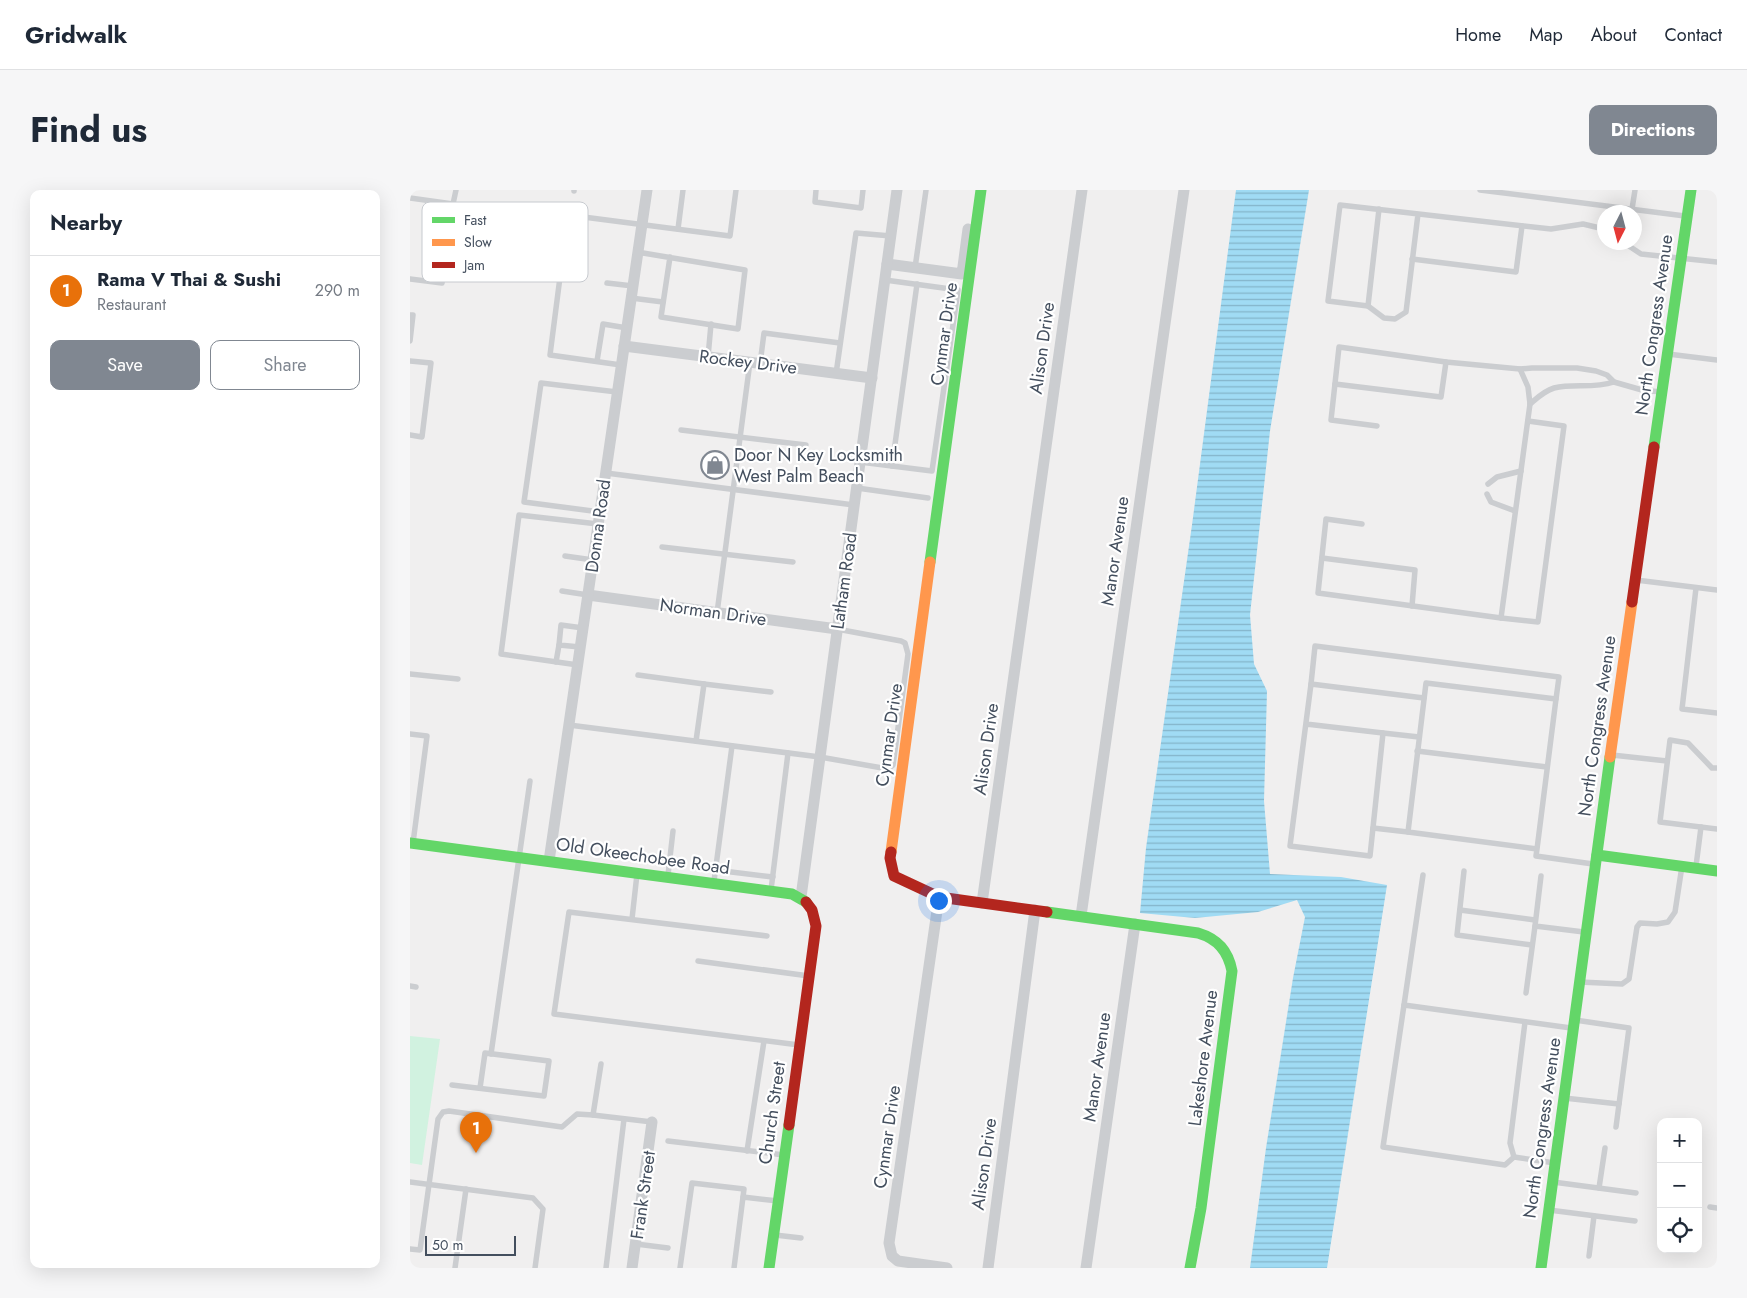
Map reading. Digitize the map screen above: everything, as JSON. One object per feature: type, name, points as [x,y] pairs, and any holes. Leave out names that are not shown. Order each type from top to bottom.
[{"type":"street","name":"Donna Road","points":[[549,861],[647,190]]},
{"type":"street","name":"Latham Road","points":[[801,897],[897,190]]},
{"type":"street","points":[[887,264],[962,274],[974,190]]},
{"type":"street","name":"Cynmar Drive","points":[[947,1268],[898,1261],[892,1256],[889,1243],[939,897],[908,885],[894,876],[890,858],[981,190]]},
{"type":"street","name":"Alison Drive","points":[[982,903],[1082,190]]},
{"type":"street","name":"Manor Avenue","points":[[1081,916],[1184,190]]},
{"type":"street","name":"North Congress Avenue","points":[[1541,1268],[1596,860],[1691,190]]},
{"type":"street","name":"Rockey Drive","points":[[624,346],[872,378]]},
{"type":"street","name":"Norman Drive","points":[[588,595],[837,629]]},
{"type":"street","name":"Old Okeechobee Road","points":[[412,843],[771,891],[801,897]]},
{"type":"street","points":[[1596,860],[1682,866],[1717,871]]},
{"type":"street","name":"Church Street","points":[[769,1268],[816,917],[813,909],[801,897]]},
{"type":"street","points":[[939,897],[1135,924]]},
{"type":"street","name":"Alison Drive","points":[[988,1268],[1035,910]]},
{"type":"street","name":"Manor Avenue","points":[[1086,1268],[1135,924]]},
{"type":"street","name":"Lakeshore Avenue","points":[[1135,924],[1207,935],[1222,946],[1232,971],[1201,1208],[1190,1268]]},
{"type":"street","name":"Frank Street","points":[[632,1268],[652,1122]]},
{"type":"lane","points":[[678,229],[683,190]]},
{"type":"lane","points":[[588,217],[730,236],[736,190]]},
{"type":"lane","points":[[816,190],[815,202],[861,208],[863,190]]},
{"type":"lane","points":[[916,268],[926,190]]},
{"type":"lane","points":[[1480,190],[1600,205]]},
{"type":"lane","points":[[1633,205],[1635,190]]},
{"type":"lane","points":[[410,198],[439,202]]},
{"type":"lane","points":[[1418,214],[1406,312],[1395,319],[1384,318],[1368,306],[1328,301],[1340,204],[1551,230],[1583,224],[1597,227]]},
{"type":"lane","points":[[1368,306],[1379,209]]},
{"type":"lane","points":[[1642,210],[1687,216]]},
{"type":"lane","points":[[1412,258],[1516,272],[1522,226]]},
{"type":"lane","points":[[836,374],[856,232],[891,236]]},
{"type":"lane","points":[[1635,250],[1641,254],[1717,262]]},
{"type":"lane","points":[[638,252],[670,257],[745,270],[738,329],[661,317],[670,257]]},
{"type":"lane","points":[[860,462],[932,471],[958,290],[885,280]]},
{"type":"lane","points":[[559,282],[550,355],[621,365]]},
{"type":"lane","points":[[607,283],[633,286]]},
{"type":"lane","points":[[892,466],[917,284]]},
{"type":"lane","points":[[631,298],[663,302]]},
{"type":"lane","points":[[410,315],[413,316],[410,341]]},
{"type":"lane","points":[[597,362],[603,324],[627,328]]},
{"type":"lane","points":[[708,357],[711,324]]},
{"type":"lane","points":[[717,613],[740,437],[755,363],[764,333],[840,343]]},
{"type":"lane","points":[[1377,426],[1331,420],[1339,347],[1446,362],[1520,369],[1577,368],[1596,371],[1614,382],[1642,390],[1662,392]]},
{"type":"lane","points":[[1668,354],[1717,360]]},
{"type":"lane","points":[[410,361],[432,363],[422,437],[410,435]]},
{"type":"lane","points":[[1335,384],[1441,397],[1446,362]]},
{"type":"lane","points":[[1501,618],[1530,404],[1528,386],[1520,369]]},
{"type":"lane","points":[[1530,404],[1553,388],[1601,386],[1614,382]]},
{"type":"lane","points":[[600,512],[524,502],[541,383],[617,392]]},
{"type":"lane","points":[[1362,524],[1326,519],[1318,593],[1538,622],[1564,426],[1528,421]]},
{"type":"lane","points":[[681,430],[806,446]]},
{"type":"lane","points":[[1488,484],[1497,477],[1521,471]]},
{"type":"lane","points":[[606,472],[854,505]]},
{"type":"lane","points":[[857,488],[928,498]]},
{"type":"lane","points":[[1487,494],[1491,502],[1515,511]]},
{"type":"lane","points":[[578,664],[501,654],[519,515],[598,524]]},
{"type":"lane","points":[[662,547],[793,562]]},
{"type":"lane","points":[[565,556],[593,560]]},
{"type":"lane","points":[[1322,558],[1415,570],[1412,606]]},
{"type":"lane","points":[[1636,580],[1717,590]]},
{"type":"lane","points":[[1696,588],[1682,709],[1717,713]]},
{"type":"lane","points":[[562,592],[588,595]]},
{"type":"lane","points":[[556,662],[561,625],[583,628]]},
{"type":"lane","points":[[569,725],[891,767],[906,673],[908,654],[905,644],[901,641],[837,629]]},
{"type":"lane","points":[[559,645],[580,648]]},
{"type":"lane","points":[[1384,733],[1370,856],[1290,846],[1315,646],[1559,677],[1536,856],[1596,860]]},
{"type":"lane","points":[[410,674],[458,679]]},
{"type":"lane","points":[[638,675],[771,692]]},
{"type":"lane","points":[[1408,832],[1426,683],[1556,699]]},
{"type":"lane","points":[[696,741],[704,684]]},
{"type":"lane","points":[[1311,684],[1424,698]]},
{"type":"lane","points":[[1306,724],[1419,737]]},
{"type":"lane","points":[[410,734],[427,736],[412,843]]},
{"type":"lane","points":[[1717,768],[1712,768],[1688,743],[1670,740],[1660,822],[1717,829]]},
{"type":"lane","points":[[713,884],[732,746]]},
{"type":"lane","points":[[1417,751],[1547,767]]},
{"type":"lane","points":[[771,891],[788,753]]},
{"type":"lane","points":[[1611,755],[1667,761]]},
{"type":"lane","points":[[491,1054],[530,781]]},
{"type":"lane","points":[[1696,868],[1701,827]]},
{"type":"lane","points":[[1373,828],[1537,849]]},
{"type":"lane","points":[[668,878],[673,831]]},
{"type":"lane","points":[[1580,982],[1622,984],[1629,979],[1636,927],[1640,923],[1657,924],[1668,922],[1675,912],[1682,866]]},
{"type":"lane","points":[[715,870],[772,877]]},
{"type":"lane","points":[[1464,871],[1457,935],[1532,945]]},
{"type":"lane","points":[[632,919],[637,873]]},
{"type":"lane","points":[[1423,875],[1383,1147],[1505,1165],[1514,1157],[1555,1163]]},
{"type":"lane","points":[[1526,993],[1542,876]]},
{"type":"lane","points":[[1460,910],[1586,932]]},
{"type":"lane","points":[[767,936],[569,912],[554,1014],[799,1045]]},
{"type":"lane","points":[[698,961],[809,976]]},
{"type":"lane","points":[[1404,1005],[1524,1022],[1629,1028],[1616,1127]]},
{"type":"lane","points":[[1514,1157],[1510,1143],[1524,1022]]},
{"type":"lane","points":[[746,1151],[764,1041]]},
{"type":"lane","points":[[452,1085],[544,1096],[550,1062],[485,1053],[480,1088]]},
{"type":"lane","points":[[594,1115],[601,1064]]},
{"type":"lane","points":[[1564,1098],[1619,1104]]},
{"type":"lane","points":[[410,1249],[420,1250],[438,1119],[442,1112],[449,1111],[562,1127],[577,1114],[652,1122]]},
{"type":"lane","points":[[606,1268],[624,1119]]},
{"type":"lane","points":[[668,1141],[784,1155]]},
{"type":"lane","points":[[1599,1188],[1605,1148]]},
{"type":"lane","points":[[410,1182],[534,1198],[543,1209],[535,1268]]},
{"type":"lane","points":[[1553,1182],[1636,1193]]},
{"type":"lane","points":[[680,1268],[692,1183],[744,1189],[734,1268]]},
{"type":"lane","points":[[455,1268],[466,1189]]},
{"type":"lane","points":[[743,1197],[778,1201]]},
{"type":"lane","points":[[1710,1207],[1717,1208]]},
{"type":"lane","points":[[1549,1210],[1635,1221]]},
{"type":"lane","points":[[1589,1256],[1594,1216]]},
{"type":"lane","points":[[773,1234],[801,1238]]},
{"type":"lane","points":[[636,1244],[668,1248]]},
{"type":"green space","points":[[410,1036],[440,1039],[422,1165],[410,1163]]},
{"type":"water","points":[[1236,190],[1309,190],[1270,431],[1250,615],[1254,664],[1267,691],[1264,801],[1270,874],[1341,877],[1387,885],[1327,1268],[1250,1268],[1266,1148],[1293,978],[1305,917],[1297,900],[1258,912],[1195,918],[1140,913],[1146,848],[1192,525]]},
{"type":"traffic: fast","points":[[930,562],[981,190]]},
{"type":"traffic: fast","points":[[1654,447],[1691,190]]},
{"type":"traffic: fast","points":[[1541,1268],[1610,757]]},
{"type":"traffic: fast","points":[[410,843],[792,894],[806,902]]},
{"type":"traffic: fast","points":[[1597,855],[1717,871]]},
{"type":"traffic: fast","points":[[1047,912],[1198,933],[1216,942],[1228,957],[1232,971],[1201,1208],[1190,1268]]},
{"type":"traffic: fast","points":[[769,1268],[789,1125]]},
{"type":"traffic: slow","points":[[891,852],[930,562]]},
{"type":"traffic: slow","points":[[1610,757],[1632,602]]},
{"type":"traffic: jam","points":[[1632,602],[1654,447]]},
{"type":"traffic: jam","points":[[891,852],[890,858],[894,876],[939,897],[1047,912]]},
{"type":"traffic: jam","points":[[789,1125],[816,926],[812,910],[806,902]]},
{"type":"place","name":"Door N Key Locksmith West Palm Beach","points":[[715,465]]},
{"type":"place","name":"Rama V Thai & Sushi","points":[[476,1153]]}]
